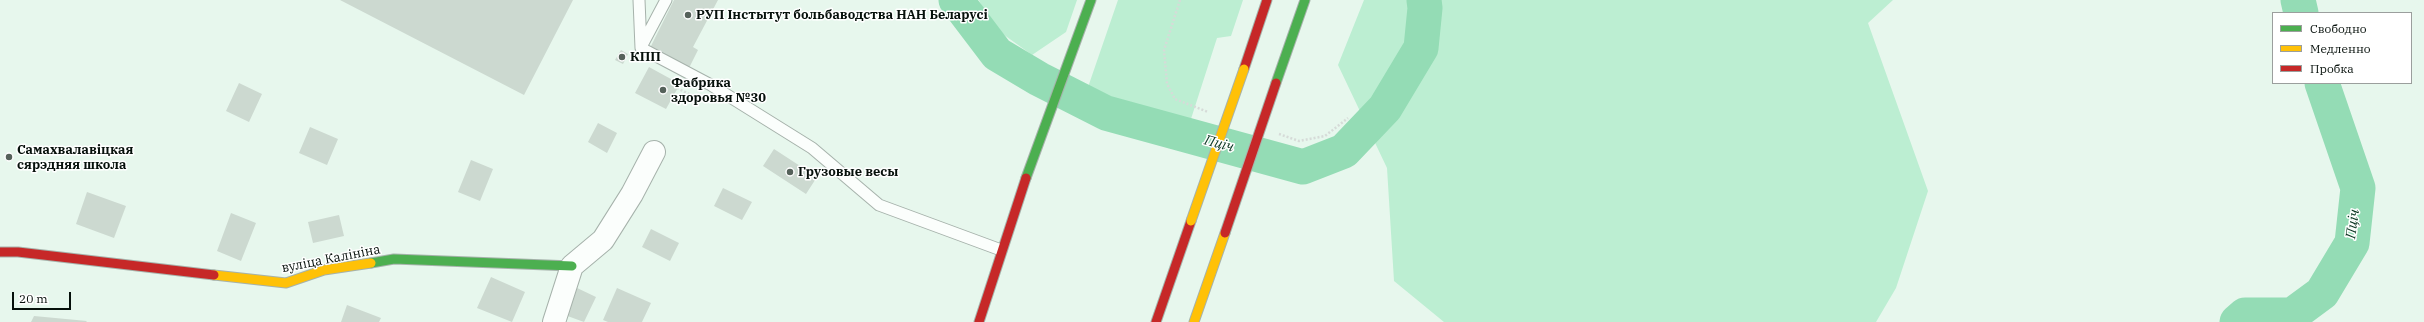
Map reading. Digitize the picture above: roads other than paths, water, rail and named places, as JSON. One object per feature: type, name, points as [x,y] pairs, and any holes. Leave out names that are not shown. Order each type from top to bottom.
[{"type":"main road","points":[[979,322],[1001,250],[1034,153],[1091,0]]},
{"type":"main road","points":[[1156,322],[1267,0]]},
{"type":"main road","points":[[1194,322],[1305,0]]},
{"type":"main road","name":"вуліца Калініна","points":[[0,252],[18,252],[286,283],[324,270],[394,259],[572,266]]},
{"type":"street","points":[[554,322],[572,266],[603,240],[632,194],[654,152]]},
{"type":"lane","points":[[639,0],[641,48]]},
{"type":"lane","points":[[641,48],[666,0]]},
{"type":"lane","points":[[641,48],[711,85],[812,148],[879,205],[1001,250]]},
{"type":"waterway","name":"Пціч","points":[[956,0],[997,54],[1039,79],[1106,113],[1303,167],[1344,151],[1385,108],[1421,48],[1425,8],[1424,0]]},
{"type":"waterway","name":"Пціч","points":[[2298,0],[2301,12]]},
{"type":"waterway","name":"Пціч","points":[[2237,322],[2245,315],[2292,315],[2322,293],[2352,243],[2358,188],[2322,84]]},
{"type":"place","name":"РУП Інстытут больбаводства НАН Беларусі","points":[[688,15]]},
{"type":"place","name":"КПП","points":[[622,57]]},
{"type":"place","name":"Фабрика здоровья №30","points":[[663,90]]},
{"type":"place","name":"Самахвалавіцкая сярэдняя школа","points":[[9,157]]},
{"type":"place","name":"Грузовые весы","points":[[790,172]]}]
